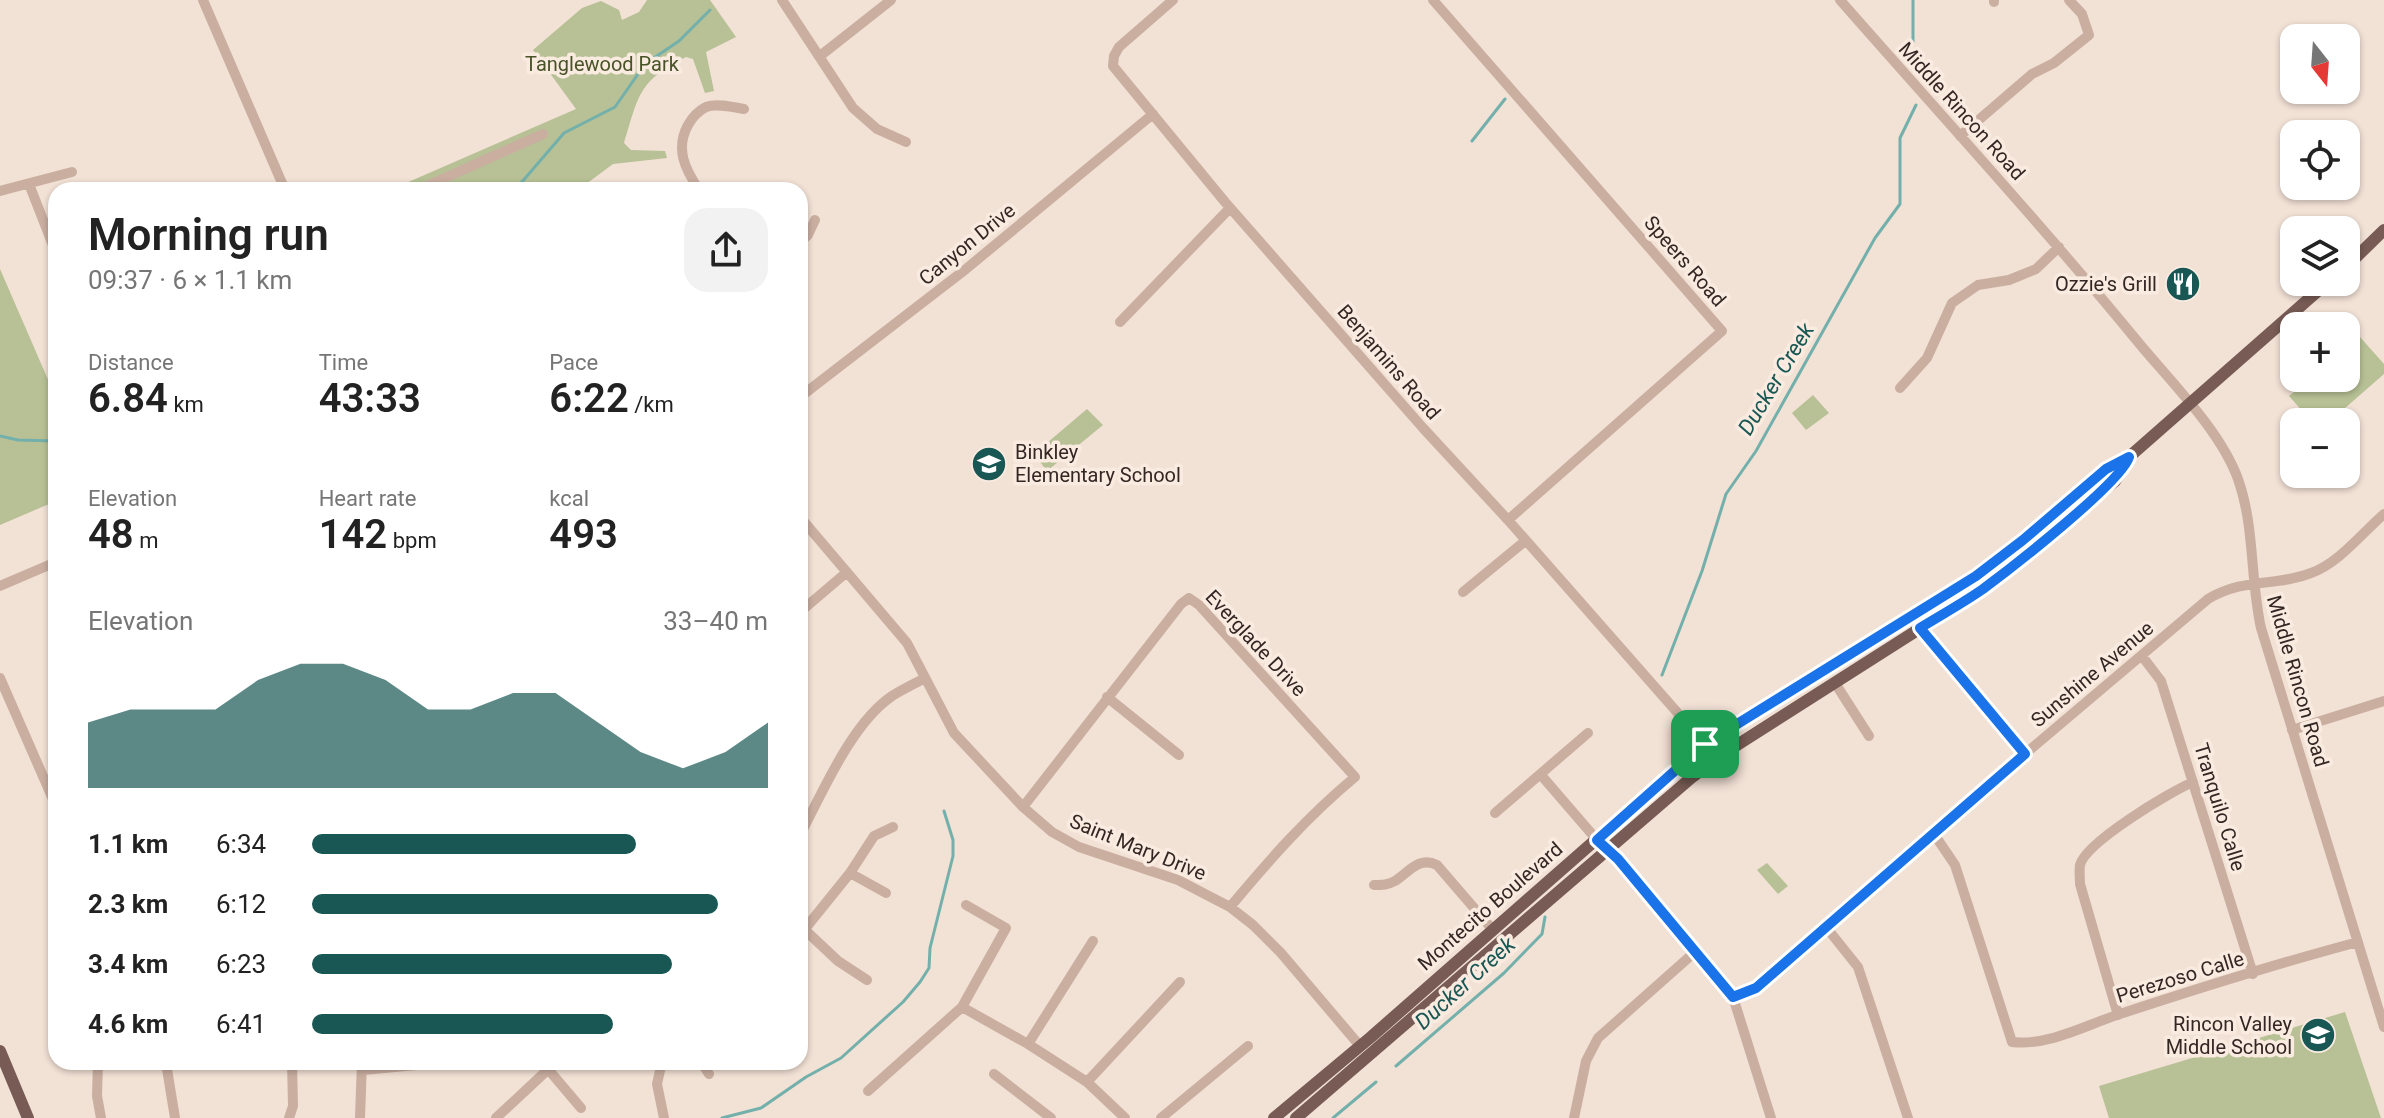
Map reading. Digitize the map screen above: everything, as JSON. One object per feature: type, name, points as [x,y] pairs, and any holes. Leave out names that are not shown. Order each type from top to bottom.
[{"type":"main road","points":[[2360,253],[2384,230]]},
{"type":"main road","name":"Montecito Boulevard","points":[[1296,1118],[1602,845],[1705,744],[1976,576],[2106,469],[2129,457],[2312,296]]},
{"type":"main road","name":"Montecito Boulevard","points":[[1274,1118],[1493,930],[1602,845],[1723,754],[1982,589],[2115,481],[2129,457]]},
{"type":"main road","points":[[0,1051],[28,1118]]},
{"type":"street","points":[[203,0],[282,182]]},
{"type":"street","points":[[782,0],[853,108],[877,129],[906,142]]},
{"type":"street","points":[[820,56],[891,0]]},
{"type":"street","name":"Benjamins Road","points":[[1173,0],[1119,47],[1113,66],[1230,208],[1705,744]]},
{"type":"street","name":"Speers Road","points":[[1433,0],[1722,331],[1508,520]]},
{"type":"street","name":"Middle Rincon Road","points":[[1840,0],[2059,247],[2189,404],[2214,437],[2237,478],[2251,537],[2253,582],[2261,628],[2384,1027]]},
{"type":"street","points":[[1960,136],[2032,74],[2054,63],[2089,35],[2082,14],[2069,0]]},
{"type":"street","points":[[694,182],[685,166],[681,150],[684,133],[694,116],[707,106],[744,109]]},
{"type":"street","name":"Canyon Drive","points":[[808,391],[977,260],[1153,114]]},
{"type":"street","points":[[436,182],[543,134]]},
{"type":"street","points":[[0,191],[72,172]]},
{"type":"street","points":[[29,184],[48,233]]},
{"type":"street","points":[[1120,322],[1230,208]]},
{"type":"street","points":[[808,235],[815,220]]},
{"type":"street","points":[[1900,388],[1927,358],[1952,303],[1978,285],[2009,280],[2036,269],[2059,247]]},
{"type":"street","name":"Sunshine Avenue","points":[[1733,997],[1756,988],[2208,599],[2227,588],[2312,573],[2329,563],[2384,514]]},
{"type":"street","name":"Saint Mary Drive","points":[[808,526],[907,643],[954,733],[1023,807],[1052,832],[1079,847],[1178,880],[1230,907],[1281,953],[1360,1046]]},
{"type":"street","points":[[1463,592],[1525,541]]},
{"type":"street","points":[[0,586],[48,565]]},
{"type":"street","points":[[808,605],[847,572]]},
{"type":"street","name":"Everglade Drive","points":[[1023,807],[1107,697],[1189,598],[1199,605],[1355,777],[1285,840],[1230,907]]},
{"type":"street","points":[[1912,616],[2025,754]]},
{"type":"street","name":"Tranquilo Calle","points":[[2142,656],[2161,681],[2253,974]]},
{"type":"street","points":[[0,678],[48,788]]},
{"type":"street","points":[[808,820],[843,756],[866,723],[890,697],[925,678]]},
{"type":"street","points":[[1835,683],[1869,736]]},
{"type":"street","points":[[1107,697],[1179,755]]},
{"type":"street","points":[[2292,730],[2384,701]]},
{"type":"street","points":[[1495,813],[1588,733]]},
{"type":"street","points":[[1541,775],[1733,997],[1771,1118]]},
{"type":"street","points":[[2118,1015],[2080,884],[2080,864],[2089,852],[2129,820],[2193,782]]},
{"type":"street","points":[[808,926],[850,873],[874,836],[893,827]]},
{"type":"street","name":"Perezoso Calle","points":[[1934,834],[1955,865],[2012,1042],[2025,1044],[2041,1041],[2358,942]]},
{"type":"street","points":[[1374,885],[1391,884],[1421,862],[1430,861],[1437,865],[1493,930]]},
{"type":"street","points":[[850,873],[886,893]]},
{"type":"street","points":[[868,1091],[962,1007],[1006,928],[966,905]]},
{"type":"street","points":[[1826,927],[1858,967],[1908,1118]]},
{"type":"street","points":[[808,936],[867,980]]},
{"type":"street","points":[[1028,1044],[1093,941]]},
{"type":"street","points":[[1574,1118],[1586,1061],[1598,1038],[1696,951]]},
{"type":"street","points":[[1087,1082],[1180,982]]},
{"type":"street","points":[[962,1007],[1087,1082],[1125,1118]]},
{"type":"street","points":[[1161,1118],[1248,1046]]},
{"type":"street","points":[[98,1070],[97,1096],[101,1118]]},
{"type":"street","points":[[167,1070],[175,1118]]},
{"type":"street","points":[[289,1118],[293,1106],[292,1070]]},
{"type":"street","points":[[360,1118],[363,1070]]},
{"type":"street","points":[[496,1118],[543,1070]]},
{"type":"street","points":[[553,1070],[581,1108]]},
{"type":"street","points":[[660,1070],[657,1084],[664,1118]]},
{"type":"street","points":[[706,1070],[709,1074]]},
{"type":"street","points":[[994,1074],[1051,1118]]},
{"type":"green space","name":"Tanglewood Park","points":[[647,0],[710,0],[736,37],[706,52],[714,91],[705,93],[693,59],[686,57],[658,74],[643,91],[624,143],[631,150],[665,151],[667,158],[613,164],[589,182],[408,182],[576,109],[533,50],[582,8],[601,1],[619,10],[622,20],[639,12]]},
{"type":"green space","points":[[0,269],[48,380],[48,504],[0,525]]},
{"type":"green space","points":[[2360,337],[2384,364],[2384,374],[2345,408],[2300,408],[2289,396],[2294,392],[2360,392]]},
{"type":"green space","points":[[1813,395],[1829,413],[1806,430],[1792,413]]},
{"type":"green space","points":[[1087,409],[1103,425],[1047,471],[1034,454]]},
{"type":"green space","points":[[1767,863],[1788,886],[1778,894],[1757,870]]},
{"type":"green space","name":"Rincon Valley Middle School","points":[[2345,1012],[2381,1118],[2109,1118],[2099,1086]]},
{"type":"waterway","name":"Ducker Creek","points":[[1913,0],[1913,42]]},
{"type":"waterway","points":[[522,182],[564,133],[615,107],[645,64],[679,41],[710,10]]},
{"type":"waterway","points":[[1472,141],[1505,99]]},
{"type":"waterway","name":"Ducker Creek","points":[[1662,675],[1702,571],[1726,494],[1756,451],[1875,238],[1900,204],[1900,138],[1916,105]]},
{"type":"waterway","points":[[0,436],[48,441]]},
{"type":"waterway","points":[[722,1118],[761,1108],[806,1077],[841,1058],[903,1002],[920,982],[929,968],[930,948],[953,856],[953,840],[944,811]]},
{"type":"waterway","name":"Ducker Creek","points":[[1396,1066],[1504,973],[1542,934],[1545,917]]},
{"type":"waterway","name":"Ducker Creek","points":[[1333,1118],[1376,1082]]},
{"type":"place","name":"Ozzie's Grill","points":[[2183,284]]},
{"type":"place","name":"Binkley Elementary School","points":[[989,464]]},
{"type":"place","name":"Rincon Valley Middle School","points":[[2318,1035]]},
{"type":"route","points":[[2129,457],[2115,481],[2042,542],[1982,589],[1920,628],[2025,754],[1756,988],[1733,997],[1618,859],[1597,840],[1705,744],[1976,576],[2106,469],[2129,457]]}]
